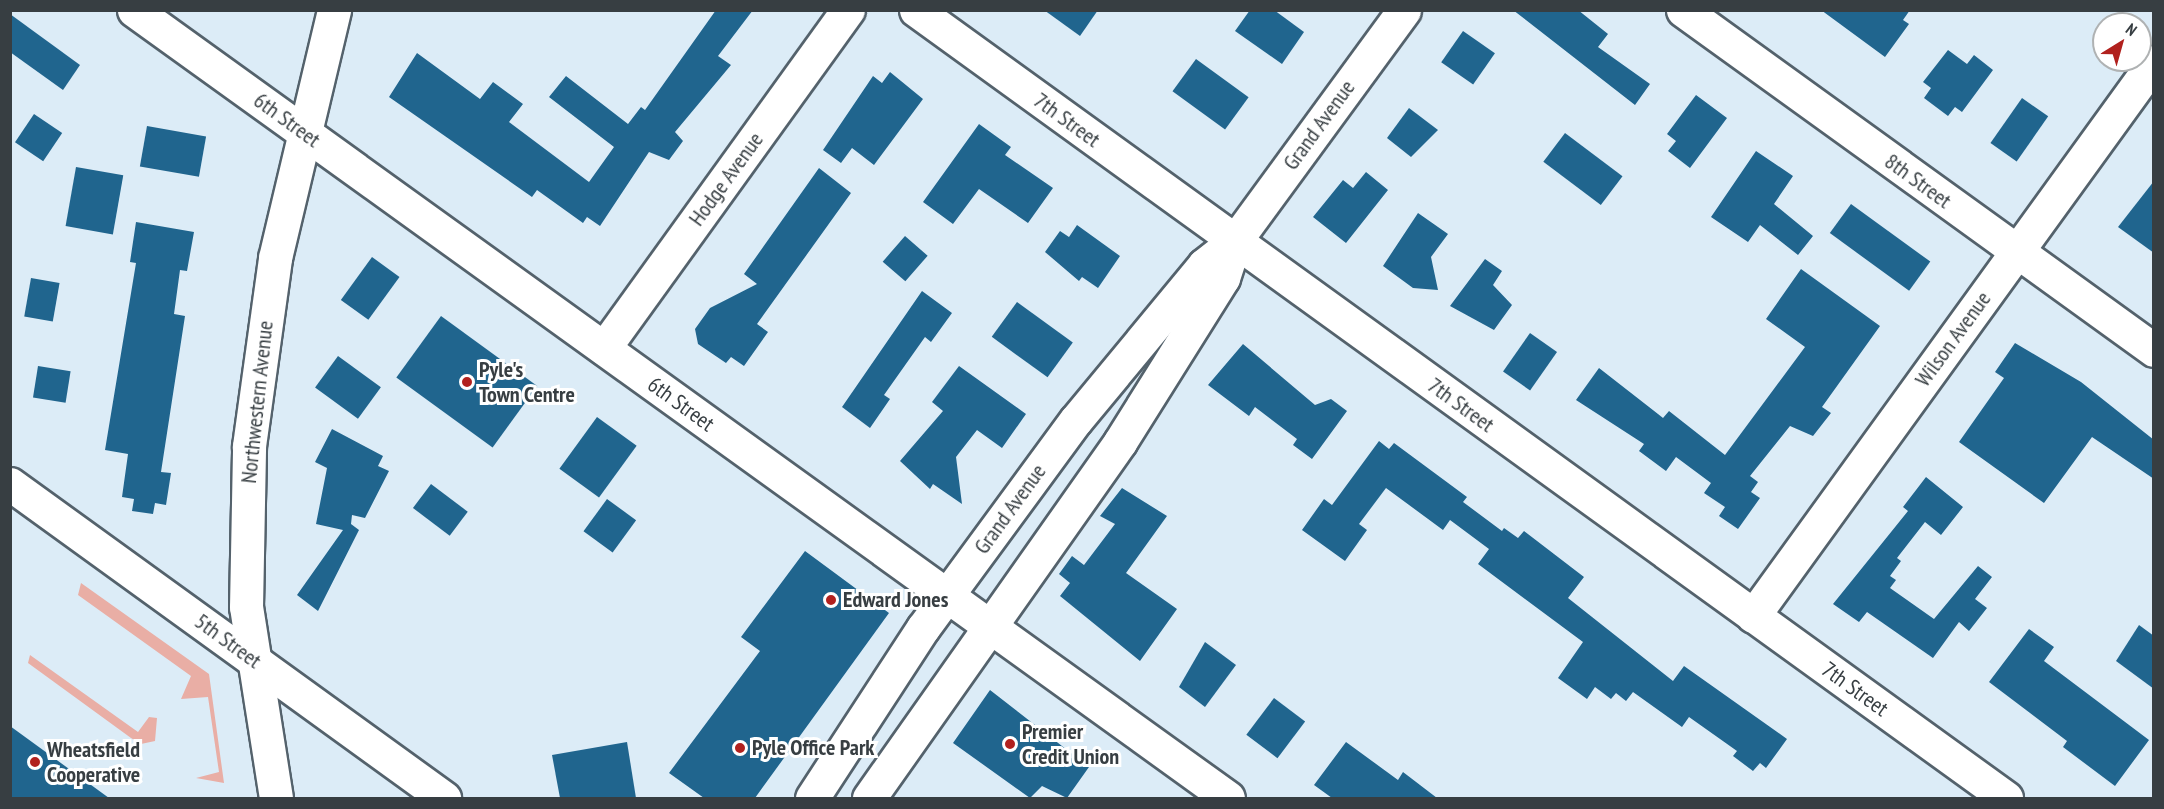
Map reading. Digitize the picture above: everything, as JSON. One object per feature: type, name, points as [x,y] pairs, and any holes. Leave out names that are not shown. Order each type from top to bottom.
[{"type":"street","name":"6th Street","points":[[134,10],[1228,798]]},
{"type":"street","name":"Northwestern Avenue","points":[[276,798],[252,658],[247,564],[255,380],[304,133],[334,10]]},
{"type":"street","name":"Hodge Avenue","points":[[604,348],[848,10]]},
{"type":"street","name":"7th Street","points":[[916,10],[2006,798]]},
{"type":"street","name":"Grand Avenue","points":[[812,798],[946,595],[1151,327],[1204,265],[1235,241],[1404,10]]},
{"type":"street","name":"8th Street","points":[[1683,10],[2154,350]]},
{"type":"street","name":"Wilson Avenue","points":[[1753,616],[2154,62]]},
{"type":"street","name":"Grand Avenue","points":[[869,798],[1186,340],[1223,278],[1235,241]]},
{"type":"street","name":"5th Street","points":[[10,484],[444,798]]},
{"type":"shaded area","points":[[81,583],[209,674],[224,783],[196,778],[219,772],[208,697],[181,699],[191,676],[78,595]]},
{"type":"shaded area","points":[[30,655],[138,732],[149,717],[157,718],[155,741],[141,744],[131,738],[28,663]]},
{"type":"building","points":[[716,10],[753,10],[718,56],[731,65],[675,132],[683,141],[669,160],[649,152],[600,226],[587,217],[583,223],[537,190],[532,197],[389,97],[417,53],[480,99],[493,82],[523,104],[509,122],[589,182],[614,147],[549,97],[566,76],[628,124],[641,107],[645,110]]},
{"type":"building","points":[[1044,10],[1098,10],[1080,36]]},
{"type":"building","points":[[1250,10],[1274,10],[1304,32],[1282,64],[1235,31]]},
{"type":"building","points":[[1513,10],[1578,10],[1608,34],[1598,47],[1650,84],[1635,105]]},
{"type":"building","points":[[1821,10],[1910,10],[1903,20],[1909,24],[1885,57]]},
{"type":"building","points":[[10,14],[80,65],[63,90],[10,52]]},
{"type":"building","points":[[1463,31],[1495,53],[1473,84],[1441,62]]},
{"type":"building","points":[[1948,50],[1967,64],[1974,55],[1993,70],[1962,112],[1955,107],[1948,116],[1924,98],[1931,88],[1923,82]]},
{"type":"building","points":[[1196,59],[1249,97],[1225,130],[1172,91]]},
{"type":"building","points":[[890,72],[923,99],[874,165],[852,148],[841,163],[823,150],[873,76],[882,83]]},
{"type":"building","points":[[1696,95],[1727,118],[1690,168],[1668,151],[1676,141],[1667,134]]},
{"type":"building","points":[[2022,98],[2048,116],[2017,161],[1990,143]]},
{"type":"building","points":[[1409,108],[1438,130],[1411,157],[1387,138]]},
{"type":"building","points":[[34,114],[62,133],[43,161],[15,142]]},
{"type":"building","points":[[979,124],[1011,147],[1005,155],[1053,188],[1028,223],[979,189],[953,224],[923,202]]},
{"type":"building","points":[[147,126],[206,136],[199,177],[140,166]]},
{"type":"building","points":[[1565,133],[1623,176],[1601,205],[1543,162]]},
{"type":"building","points":[[1756,151],[1793,176],[1774,204],[1813,236],[1798,255],[1760,225],[1748,242],[1711,217]]},
{"type":"building","points":[[76,167],[123,175],[113,234],[66,226]]},
{"type":"building","points":[[819,168],[851,193],[757,324],[768,332],[744,366],[731,357],[726,363],[698,344],[695,329],[710,308],[757,284],[744,274]]},
{"type":"building","points":[[1366,172],[1388,190],[1346,243],[1313,217],[1343,180],[1353,188]]},
{"type":"building","points":[[2154,181],[2154,253],[2118,227]]},
{"type":"building","points":[[1851,204],[1930,262],[1909,291],[1830,233]]},
{"type":"building","points":[[1418,213],[1448,234],[1431,257],[1438,290],[1413,288],[1383,266]]},
{"type":"building","points":[[136,222],[194,232],[187,271],[180,270],[174,314],[185,316],[161,472],[171,473],[166,505],[155,503],[153,514],[132,511],[134,499],[122,497],[128,454],[105,450],[136,263],[130,262]]},
{"type":"building","points":[[1077,225],[1120,256],[1098,288],[1082,277],[1079,281],[1045,252],[1060,231],[1069,237]]},
{"type":"building","points":[[905,236],[928,256],[905,281],[883,262]]},
{"type":"building","points":[[372,257],[400,277],[368,320],[341,300]]},
{"type":"building","points":[[1485,259],[1502,271],[1493,285],[1512,305],[1494,330],[1450,306]]},
{"type":"building","points":[[1801,269],[1880,326],[1822,407],[1831,413],[1813,436],[1790,426],[1750,476],[1758,482],[1751,492],[1760,498],[1738,529],[1719,516],[1725,507],[1704,493],[1711,483],[1676,457],[1666,471],[1639,451],[1644,444],[1576,400],[1599,368],[1663,418],[1669,411],[1725,455],[1805,347],[1766,319]]},
{"type":"building","points":[[31,278],[60,283],[53,321],[24,316]]},
{"type":"building","points":[[922,291],[952,313],[931,342],[925,337],[884,395],[890,399],[870,428],[842,407]]},
{"type":"building","points":[[1017,302],[1073,343],[1048,377],[992,337]]},
{"type":"building","name":"Pyle's Town Centre","points":[[441,316],[537,386],[493,447],[396,377]]},
{"type":"building","points":[[1530,333],[1557,352],[1530,390],[1503,372]]},
{"type":"building","points":[[2015,343],[2081,382],[2154,440],[2154,479],[2092,437],[2044,503],[1959,442],[2004,378],[1995,372]]},
{"type":"building","points":[[1243,344],[1315,405],[1331,399],[1347,411],[1312,459],[1293,445],[1297,439],[1255,407],[1249,416],[1208,385]]},
{"type":"building","points":[[338,356],[381,387],[358,419],[315,388]]},
{"type":"building","points":[[38,366],[71,371],[66,403],[33,398]]},
{"type":"building","points":[[959,366],[1026,414],[1002,448],[977,430],[956,457],[962,504],[933,484],[930,489],[900,461],[943,411],[932,402]]},
{"type":"building","points":[[597,417],[637,446],[599,498],[559,469]]},
{"type":"building","points":[[332,429],[383,456],[378,466],[389,471],[365,518],[352,515],[351,524],[359,530],[318,611],[297,595],[343,530],[316,524],[327,468],[315,462]]},
{"type":"building","points":[[1379,441],[1389,449],[1394,443],[1467,497],[1463,502],[1502,531],[1504,528],[1518,538],[1524,531],[1584,577],[1568,598],[1673,681],[1684,666],[1787,739],[1766,768],[1760,763],[1753,771],[1733,756],[1737,751],[1689,717],[1682,727],[1633,692],[1626,701],[1616,693],[1611,699],[1595,687],[1587,699],[1558,678],[1583,642],[1478,564],[1489,549],[1450,520],[1443,530],[1386,488],[1359,524],[1367,530],[1345,561],[1302,530],[1324,499],[1332,505]]},
{"type":"building","points":[[1926,477],[1963,507],[1941,535],[1925,522],[1897,558],[1901,561],[1890,576],[1896,580],[1890,588],[1934,619],[1978,566],[1992,577],[1975,599],[1987,608],[1969,631],[1959,622],[1933,658],[1867,612],[1859,622],[1833,604],[1908,511],[1903,507]]},
{"type":"building","points":[[431,484],[468,512],[450,536],[413,508]]},
{"type":"building","points":[[1122,488],[1167,516],[1126,573],[1177,609],[1140,661],[1060,596],[1070,583],[1059,574],[1072,556],[1084,565],[1115,524],[1100,516]]},
{"type":"building","points":[[607,499],[636,520],[613,553],[583,531]]},
{"type":"building","points":[[805,551],[889,613],[755,798],[704,798],[669,773],[760,651],[741,637]]},
{"type":"building","points":[[2139,625],[2154,636],[2154,689],[2116,661]]},
{"type":"building","points":[[2029,629],[2054,647],[2044,661],[2149,740],[2115,786],[2063,747],[2067,741],[1989,682]]},
{"type":"building","points":[[1205,642],[1236,665],[1205,707],[1179,687]]},
{"type":"building","name":"Premier Credit Union","points":[[990,690],[1089,767],[1067,798],[1042,786],[1030,798],[953,743]]},
{"type":"building","points":[[1274,698],[1305,721],[1277,758],[1246,735]]},
{"type":"building","name":"Wheatsfield Cooperative","points":[[10,726],[109,798],[10,798]]},
{"type":"building","points":[[627,742],[636,798],[560,798],[552,755]]},
{"type":"building","points":[[1346,742],[1398,780],[1403,772],[1437,798],[1332,798],[1314,785]]},
{"type":"place","name":"Pyle's Town Centre","points":[[467,382]]},
{"type":"place","name":"Edward Jones","points":[[831,600]]},
{"type":"place","name":"Premier Credit Union","points":[[1010,744]]},
{"type":"place","name":"Pyle Office Park","points":[[740,748]]},
{"type":"place","name":"Wheatsfield Cooperative","points":[[35,762]]}]
